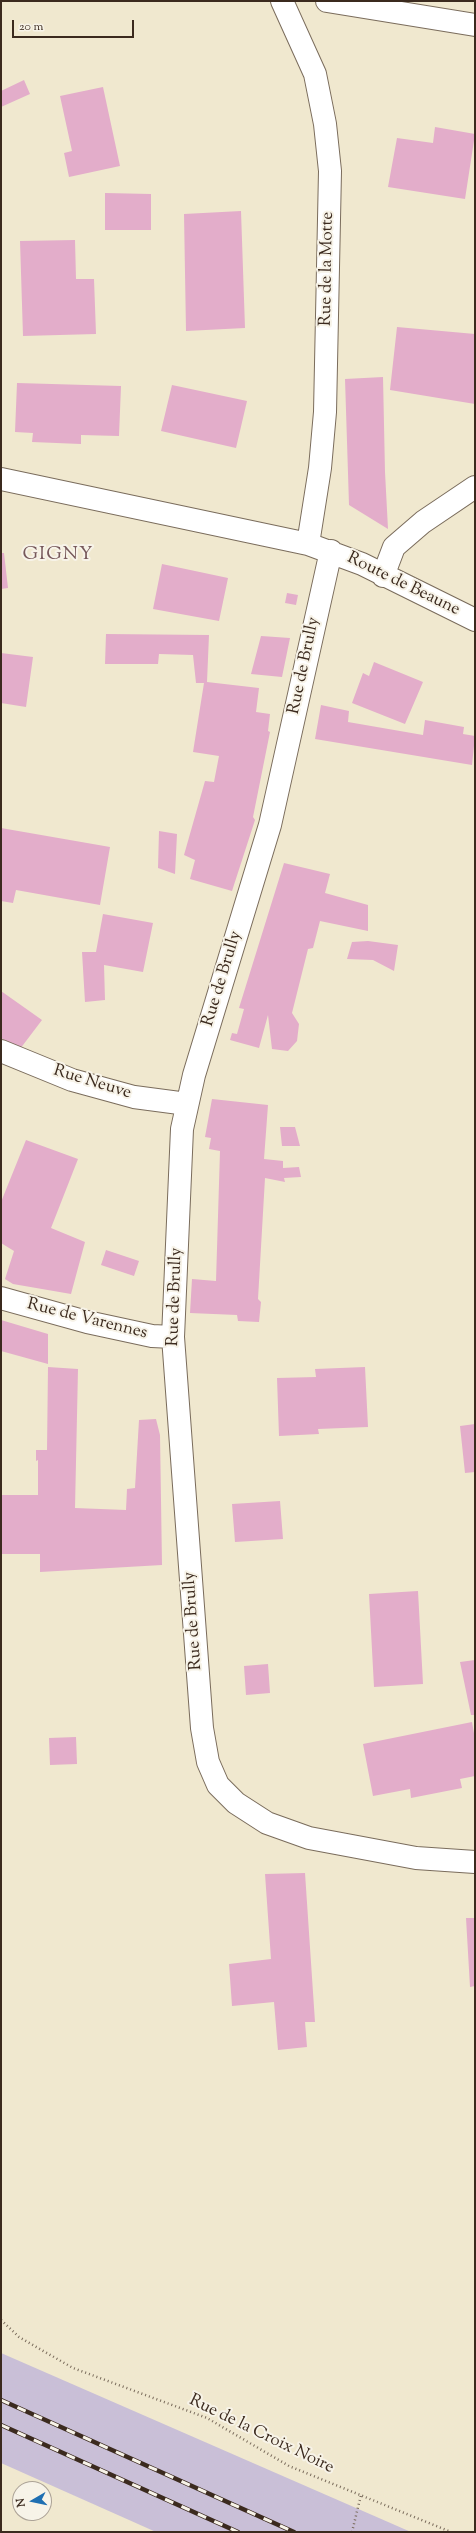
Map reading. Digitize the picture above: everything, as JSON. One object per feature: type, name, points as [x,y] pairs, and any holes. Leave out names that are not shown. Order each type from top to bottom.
[{"type":"street","name":"Rue de la Motte","points":[[282,1],[315,74],[326,124],[330,171],[324,412],[320,468],[308,544]]},
{"type":"street","points":[[327,1],[475,25]]},
{"type":"street","name":"Route de Beaune","points":[[1,479],[308,544],[331,551],[362,564],[383,576],[475,620]]},
{"type":"street","points":[[383,576],[394,547],[423,522],[475,487]]},
{"type":"street","name":"Rue de Brully","points":[[331,551],[270,825],[187,1104],[182,1129],[173,1337],[202,1728],[208,1762],[218,1785],[236,1803],[267,1823],[309,1838],[416,1858],[475,1862]]},
{"type":"street","name":"Rue Neuve","points":[[1,1051],[72,1080],[134,1097],[187,1104]]},
{"type":"street","name":"Rue de Varennes","points":[[1,1298],[87,1322],[152,1336],[173,1337]]},
{"type":"path","name":"Rue de la Croix Noire","points":[[1,2320],[19,2337],[73,2368],[207,2418],[289,2466],[451,2532]]},
{"type":"path","points":[[352,2532],[361,2495]]},
{"type":"shaded area","points":[[1,2353],[411,2532],[156,2532],[52,2486],[52,2481],[41,2481],[1,2463]]},
{"type":"building","points":[[24,80],[30,94],[1,107],[1,91]]},
{"type":"building","points":[[103,87],[120,166],[69,177],[64,153],[72,151],[60,96]]},
{"type":"building","points":[[435,127],[475,134],[465,199],[388,187],[397,138],[433,143]]},
{"type":"building","points":[[105,193],[151,194],[151,230],[105,230]]},
{"type":"building","points":[[241,211],[245,328],[186,331],[184,214]]},
{"type":"building","points":[[75,240],[76,279],[94,279],[96,334],[23,336],[20,241]]},
{"type":"building","points":[[397,327],[475,334],[475,404],[390,390]]},
{"type":"building","points":[[383,377],[388,529],[349,505],[345,379]]},
{"type":"building","points":[[17,383],[121,386],[119,436],[81,435],[81,444],[32,442],[33,433],[15,432]]},
{"type":"building","points":[[172,385],[247,401],[236,448],[161,431]]},
{"type":"building","points":[[1,553],[4,553],[8,588],[1,589]]},
{"type":"building","points":[[162,564],[228,578],[219,621],[153,609]]},
{"type":"building","points":[[287,593],[298,595],[296,605],[285,603]]},
{"type":"building","points":[[106,634],[209,635],[207,682],[259,688],[256,712],[270,714],[268,731],[270,732],[253,817],[255,820],[232,891],[190,879],[195,860],[184,855],[205,781],[214,782],[219,756],[193,752],[204,683],[196,683],[193,655],[159,654],[158,664],[105,664]]},
{"type":"building","points":[[261,636],[290,638],[282,677],[251,674]]},
{"type":"building","points":[[1,653],[33,657],[26,707],[1,703]]},
{"type":"building","points":[[374,662],[423,682],[405,724],[352,703],[363,673],[369,676]]},
{"type":"building","points":[[321,705],[349,711],[348,722],[423,735],[425,720],[464,727],[463,734],[475,736],[472,765],[315,739]]},
{"type":"building","points":[[1,828],[110,847],[100,905],[16,890],[13,903],[1,901]]},
{"type":"building","points":[[159,831],[177,834],[175,874],[158,868]]},
{"type":"building","points":[[284,863],[330,874],[325,893],[368,905],[368,931],[320,921],[313,948],[308,949],[292,1013],[299,1024],[297,1041],[288,1051],[272,1049],[268,1015],[259,1048],[230,1040],[232,1033],[237,1034],[244,1009],[239,1008]]},
{"type":"building","points":[[103,914],[153,923],[143,972],[104,965],[105,1000],[85,1002],[82,952],[96,952]]},
{"type":"building","points":[[368,941],[398,945],[394,971],[373,960],[347,959],[352,942]]},
{"type":"building","points":[[1,991],[42,1020],[20,1049],[1,1038]]},
{"type":"building","points":[[212,1099],[268,1105],[264,1159],[283,1161],[283,1168],[299,1167],[301,1177],[284,1178],[285,1182],[265,1178],[258,1299],[261,1302],[259,1322],[238,1321],[237,1315],[190,1313],[192,1279],[216,1281],[220,1151],[209,1149],[211,1138],[205,1137]]},
{"type":"building","points":[[280,1127],[295,1127],[300,1146],[282,1146]]},
{"type":"building","points":[[26,1140],[78,1159],[51,1228],[85,1242],[71,1294],[13,1284],[5,1279],[14,1251],[1,1243],[1,1202]]},
{"type":"building","points":[[106,1250],[139,1261],[134,1276],[101,1265]]},
{"type":"building","points":[[1,1320],[48,1334],[48,1364],[1,1351]]},
{"type":"building","points":[[48,1367],[78,1369],[75,1508],[126,1510],[127,1489],[135,1488],[139,1420],[156,1419],[160,1435],[162,1565],[40,1572],[40,1554],[1,1554],[1,1495],[38,1495],[38,1460],[36,1461],[36,1450],[47,1450]]},
{"type":"building","points":[[365,1367],[368,1427],[318,1429],[319,1434],[279,1436],[277,1378],[316,1377],[315,1369]]},
{"type":"building","points":[[475,1424],[475,1472],[465,1473],[460,1426]]},
{"type":"building","points":[[280,1501],[283,1539],[235,1542],[232,1504]]},
{"type":"building","points":[[418,1591],[423,1684],[374,1687],[369,1594]]},
{"type":"building","points":[[475,1660],[475,1715],[471,1715],[460,1662]]},
{"type":"building","points":[[268,1664],[270,1693],[246,1695],[244,1666]]},
{"type":"building","points":[[472,1722],[475,1739],[475,1776],[460,1779],[462,1788],[411,1798],[410,1789],[373,1796],[363,1744]]},
{"type":"building","points":[[76,1737],[77,1764],[50,1765],[49,1738]]},
{"type":"building","points":[[305,1873],[315,2022],[305,2022],[307,2047],[278,2050],[274,2002],[232,2006],[229,1964],[271,1959],[265,1874]]},
{"type":"building","points":[[466,1918],[475,1918],[475,1986],[470,1987]]},
{"type":"railway","points":[[1,2400],[294,2532]]},
{"type":"railway","points":[[1,2425],[238,2532]]},
{"type":"district","name":"GIGNY","points":[[58,556]]}]
